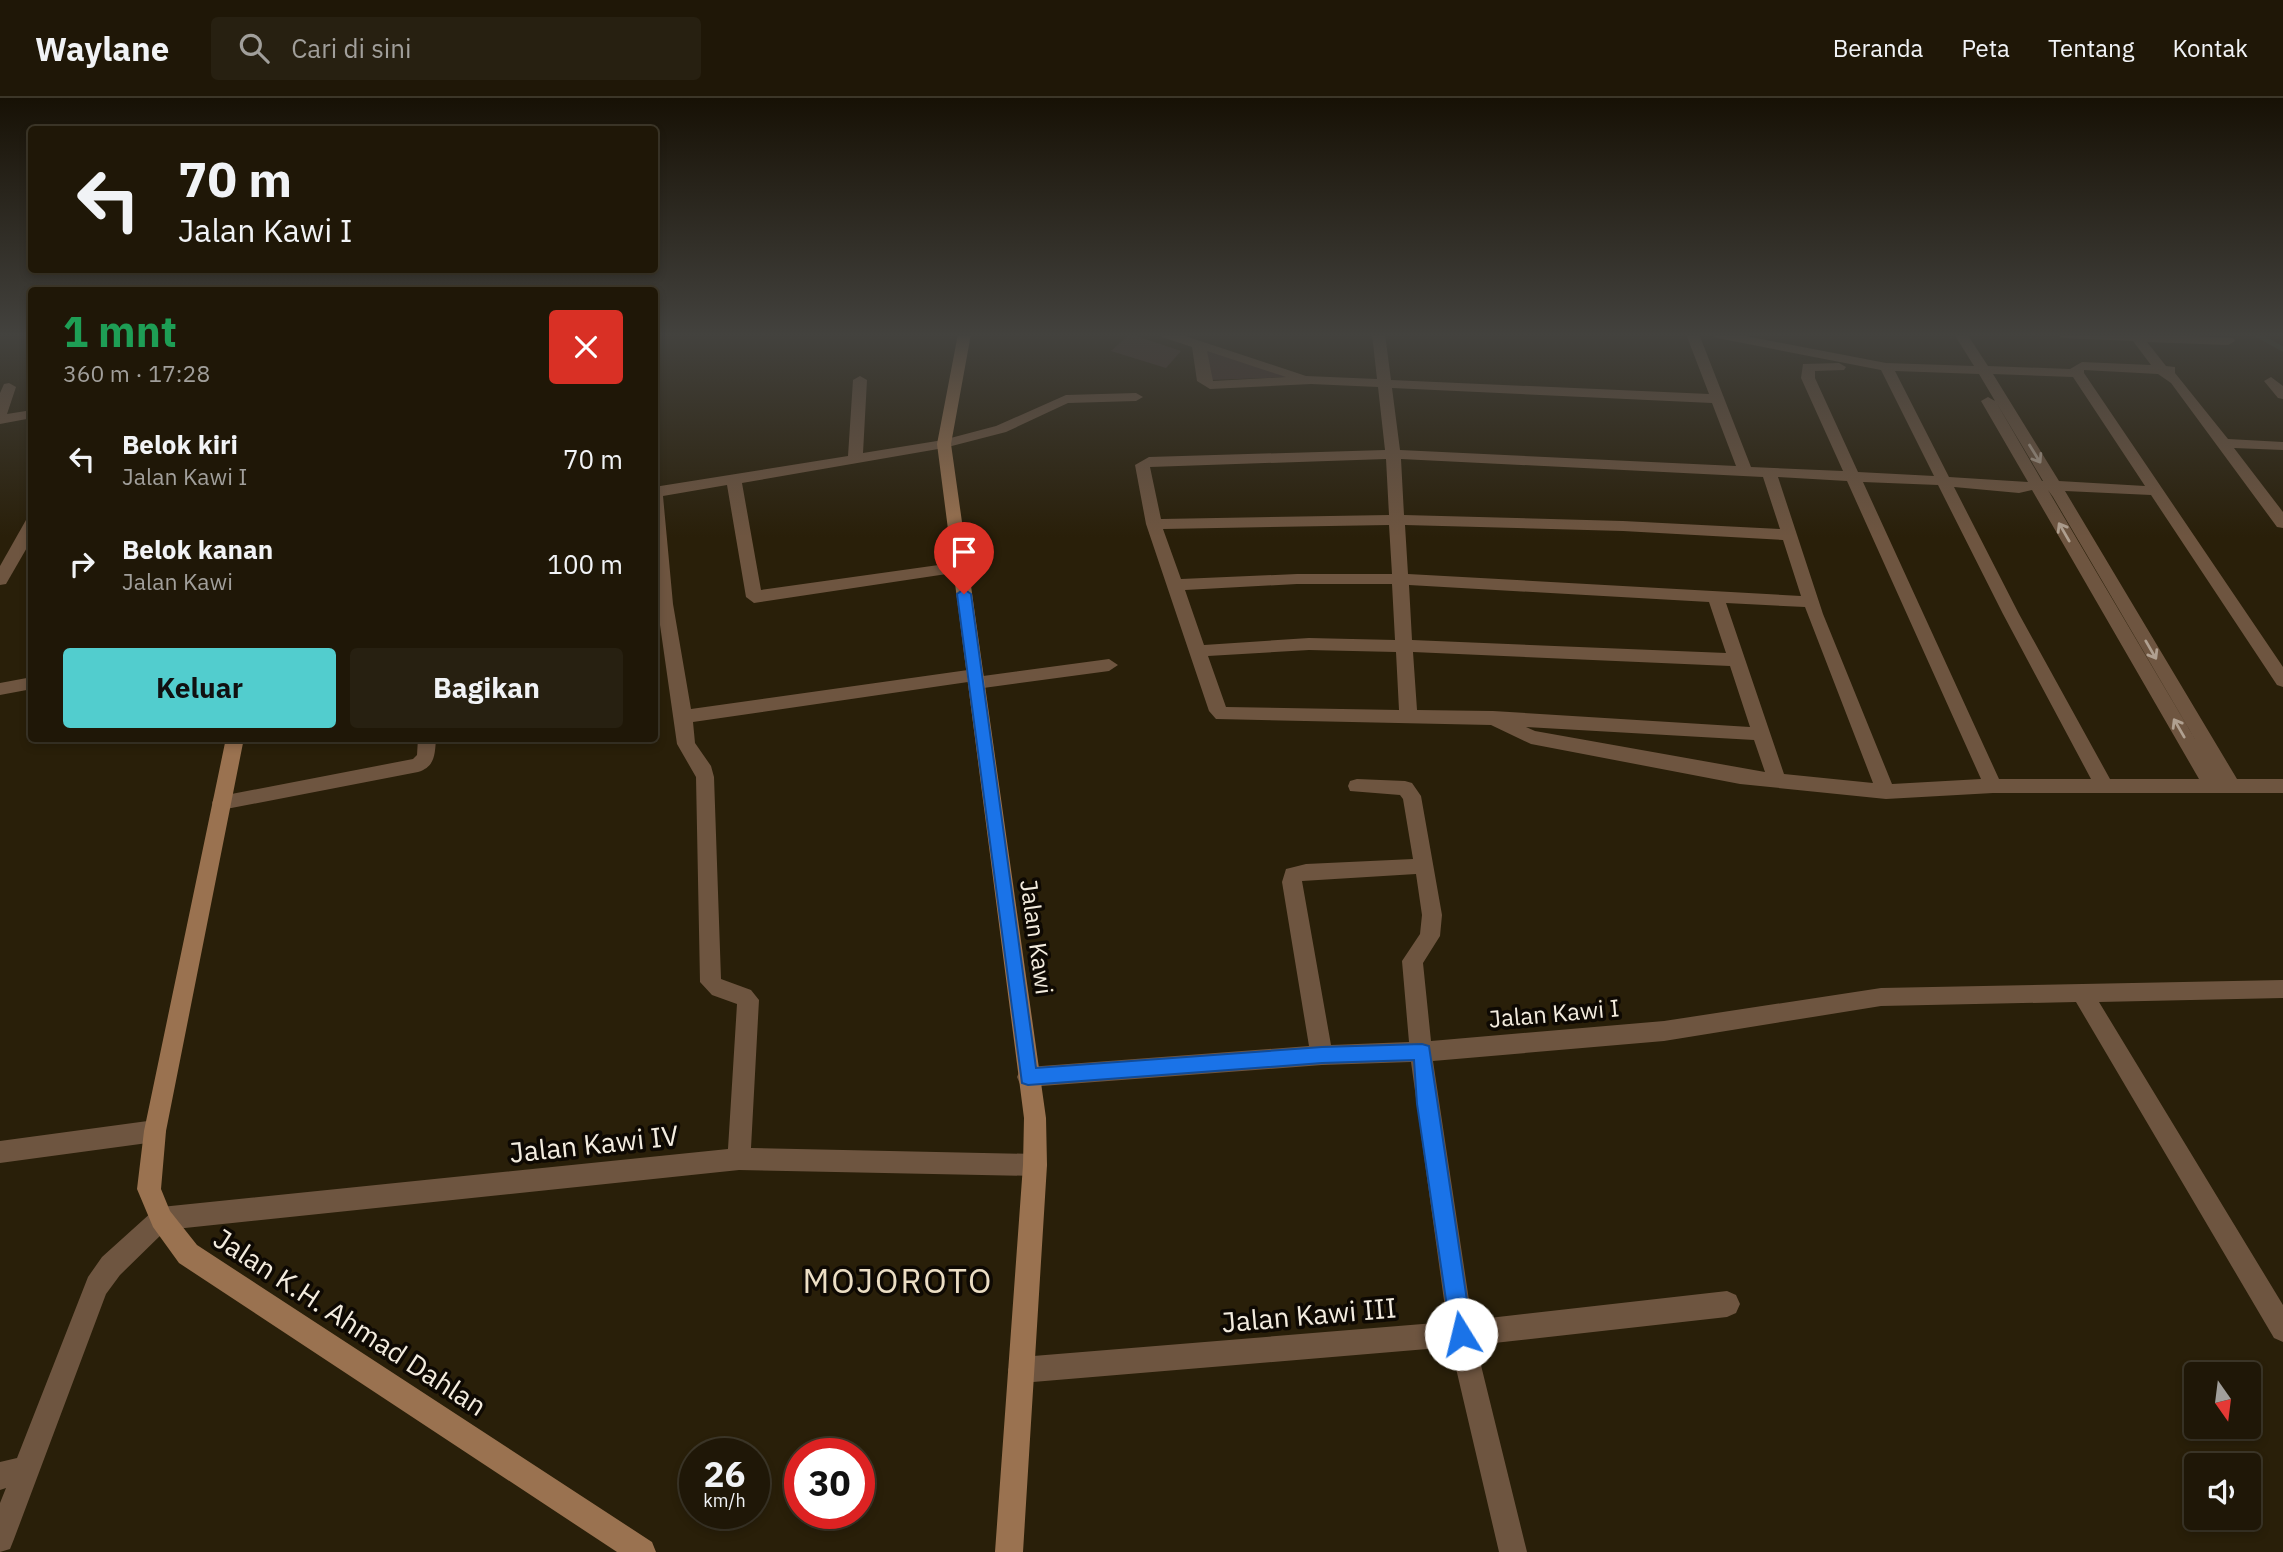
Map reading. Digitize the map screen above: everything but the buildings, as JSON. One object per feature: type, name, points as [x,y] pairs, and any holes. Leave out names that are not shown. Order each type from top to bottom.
[{"type":"main road","name":"Jalan Kawi","points":[[952,402],[944,444],[1035,1118],[1035,1165],[1009,1552]]},
{"type":"main road","name":"Jalan K.H. Ahmad Dahlan","points":[[234,742],[155,1131],[149,1189],[161,1219],[188,1254],[642,1552]]},
{"type":"street","points":[[855,459],[859,402]]},
{"type":"street","points":[[658,492],[944,444],[1001,429],[1060,402]]},
{"type":"street","points":[[1387,402],[1393,454],[1408,717]]},
{"type":"street","points":[[1719,402],[1745,471]]},
{"type":"street","points":[[1819,402],[1993,786]]},
{"type":"street","points":[[1904,402],[2011,614],[2105,787]]},
{"type":"street","points":[[1995,402],[2043,490],[2223,787]]},
{"type":"street","points":[[2096,402],[2283,681]]},
{"type":"street","points":[[2192,402],[2283,523]]},
{"type":"street","points":[[0,417],[28,414]]},
{"type":"street","points":[[2223,443],[2283,446]]},
{"type":"street","points":[[1760,734],[1493,718],[1222,714],[1218,711],[1154,524],[1142,468],[1144,464],[1393,454],[1945,481],[2043,490],[2159,496]]},
{"type":"street","points":[[1769,472],[1811,602],[1886,792]]},
{"type":"street","points":[[734,479],[754,597],[960,567]]},
{"type":"street","points":[[1154,524],[1396,520],[1623,526],[1789,535]]},
{"type":"street","points":[[658,526],[665,604],[686,744],[705,777],[711,982],[717,989],[743,995],[748,1000],[739,1159]]},
{"type":"street","points":[[0,580],[28,531]]},
{"type":"street","points":[[0,550],[19,548]]},
{"type":"street","points":[[1175,586],[1297,579],[1399,579],[1811,602]]},
{"type":"street","points":[[1716,598],[1777,781]]},
{"type":"street","points":[[1199,651],[1309,645],[1403,646],[1737,660]]},
{"type":"street","points":[[683,717],[976,679],[1109,665]]},
{"type":"street","points":[[0,689],[28,684]]},
{"type":"street","points":[[1493,718],[1531,737],[1740,777],[1886,792],[1993,786],[2283,786]]},
{"type":"street","points":[[221,803],[418,765],[426,758],[427,742]]},
{"type":"street","points":[[1357,786],[1400,788],[1408,792],[1416,811],[1432,915],[1430,936],[1412,961],[1426,1104],[1461,1334],[1513,1552]]},
{"type":"street","points":[[1322,1055],[1292,882],[1293,875],[1423,866]]},
{"type":"street","name":"Jalan Kawi I","points":[[1028,1077],[1322,1055],[1422,1052],[1664,1031],[1881,997],[2283,989]]},
{"type":"street","points":[[2082,993],[2283,1329]]},
{"type":"street","points":[[0,1153],[155,1131]]},
{"type":"street","name":"Jalan Kawi IV","points":[[161,1219],[739,1159],[1035,1165]]},
{"type":"street","points":[[0,1539],[13,1473],[97,1286],[111,1266],[161,1219]]},
{"type":"street","name":"Jalan Kawi III","points":[[1021,1370],[1461,1334],[1727,1304]]},
{"type":"district","name":"MOJOROTO","points":[[898,1281]]},
{"type":"route","points":[[964,594],[1028,1077],[1322,1055],[1422,1052],[1426,1104],[1461,1334]]}]
